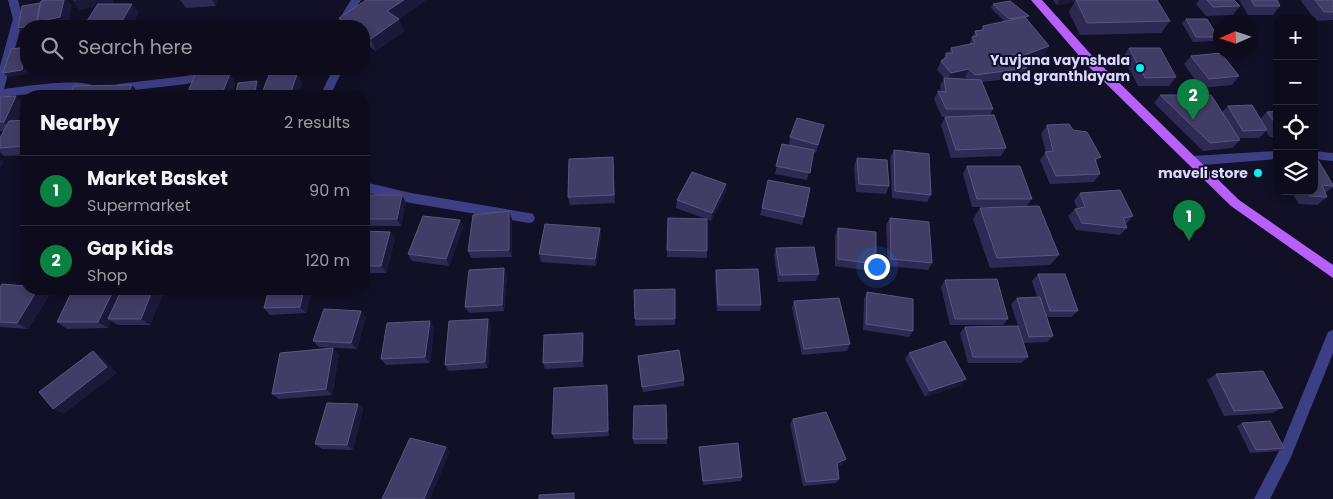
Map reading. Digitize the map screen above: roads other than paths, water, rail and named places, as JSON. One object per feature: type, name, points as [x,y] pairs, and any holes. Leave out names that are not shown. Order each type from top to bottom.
[{"type":"main road","points":[[1036,0],[1092,63],[1234,203],[1333,272]]},
{"type":"street","points":[[0,86],[18,19],[12,0]]},
{"type":"street","points":[[344,20],[356,0]]},
{"type":"street","points":[[34,90],[59,87],[113,88],[186,80],[206,75]]},
{"type":"street","points":[[328,90],[335,75]]},
{"type":"street","points":[[0,94],[20,92]]},
{"type":"street","points":[[1191,161],[1273,155]]},
{"type":"street","points":[[1318,155],[1333,157]]},
{"type":"street","points":[[370,188],[411,198],[529,218]]},
{"type":"street","points":[[1262,499],[1286,452],[1333,336]]},
{"type":"place","name":"Yuvjana vaynshala and granthlayam","points":[[1140,68]]},
{"type":"place","name":"Gap Kids","points":[[1193,120]]},
{"type":"place","name":"maveli store","points":[[1258,173]]},
{"type":"place","name":"Market Basket","points":[[1189,241]]}]
